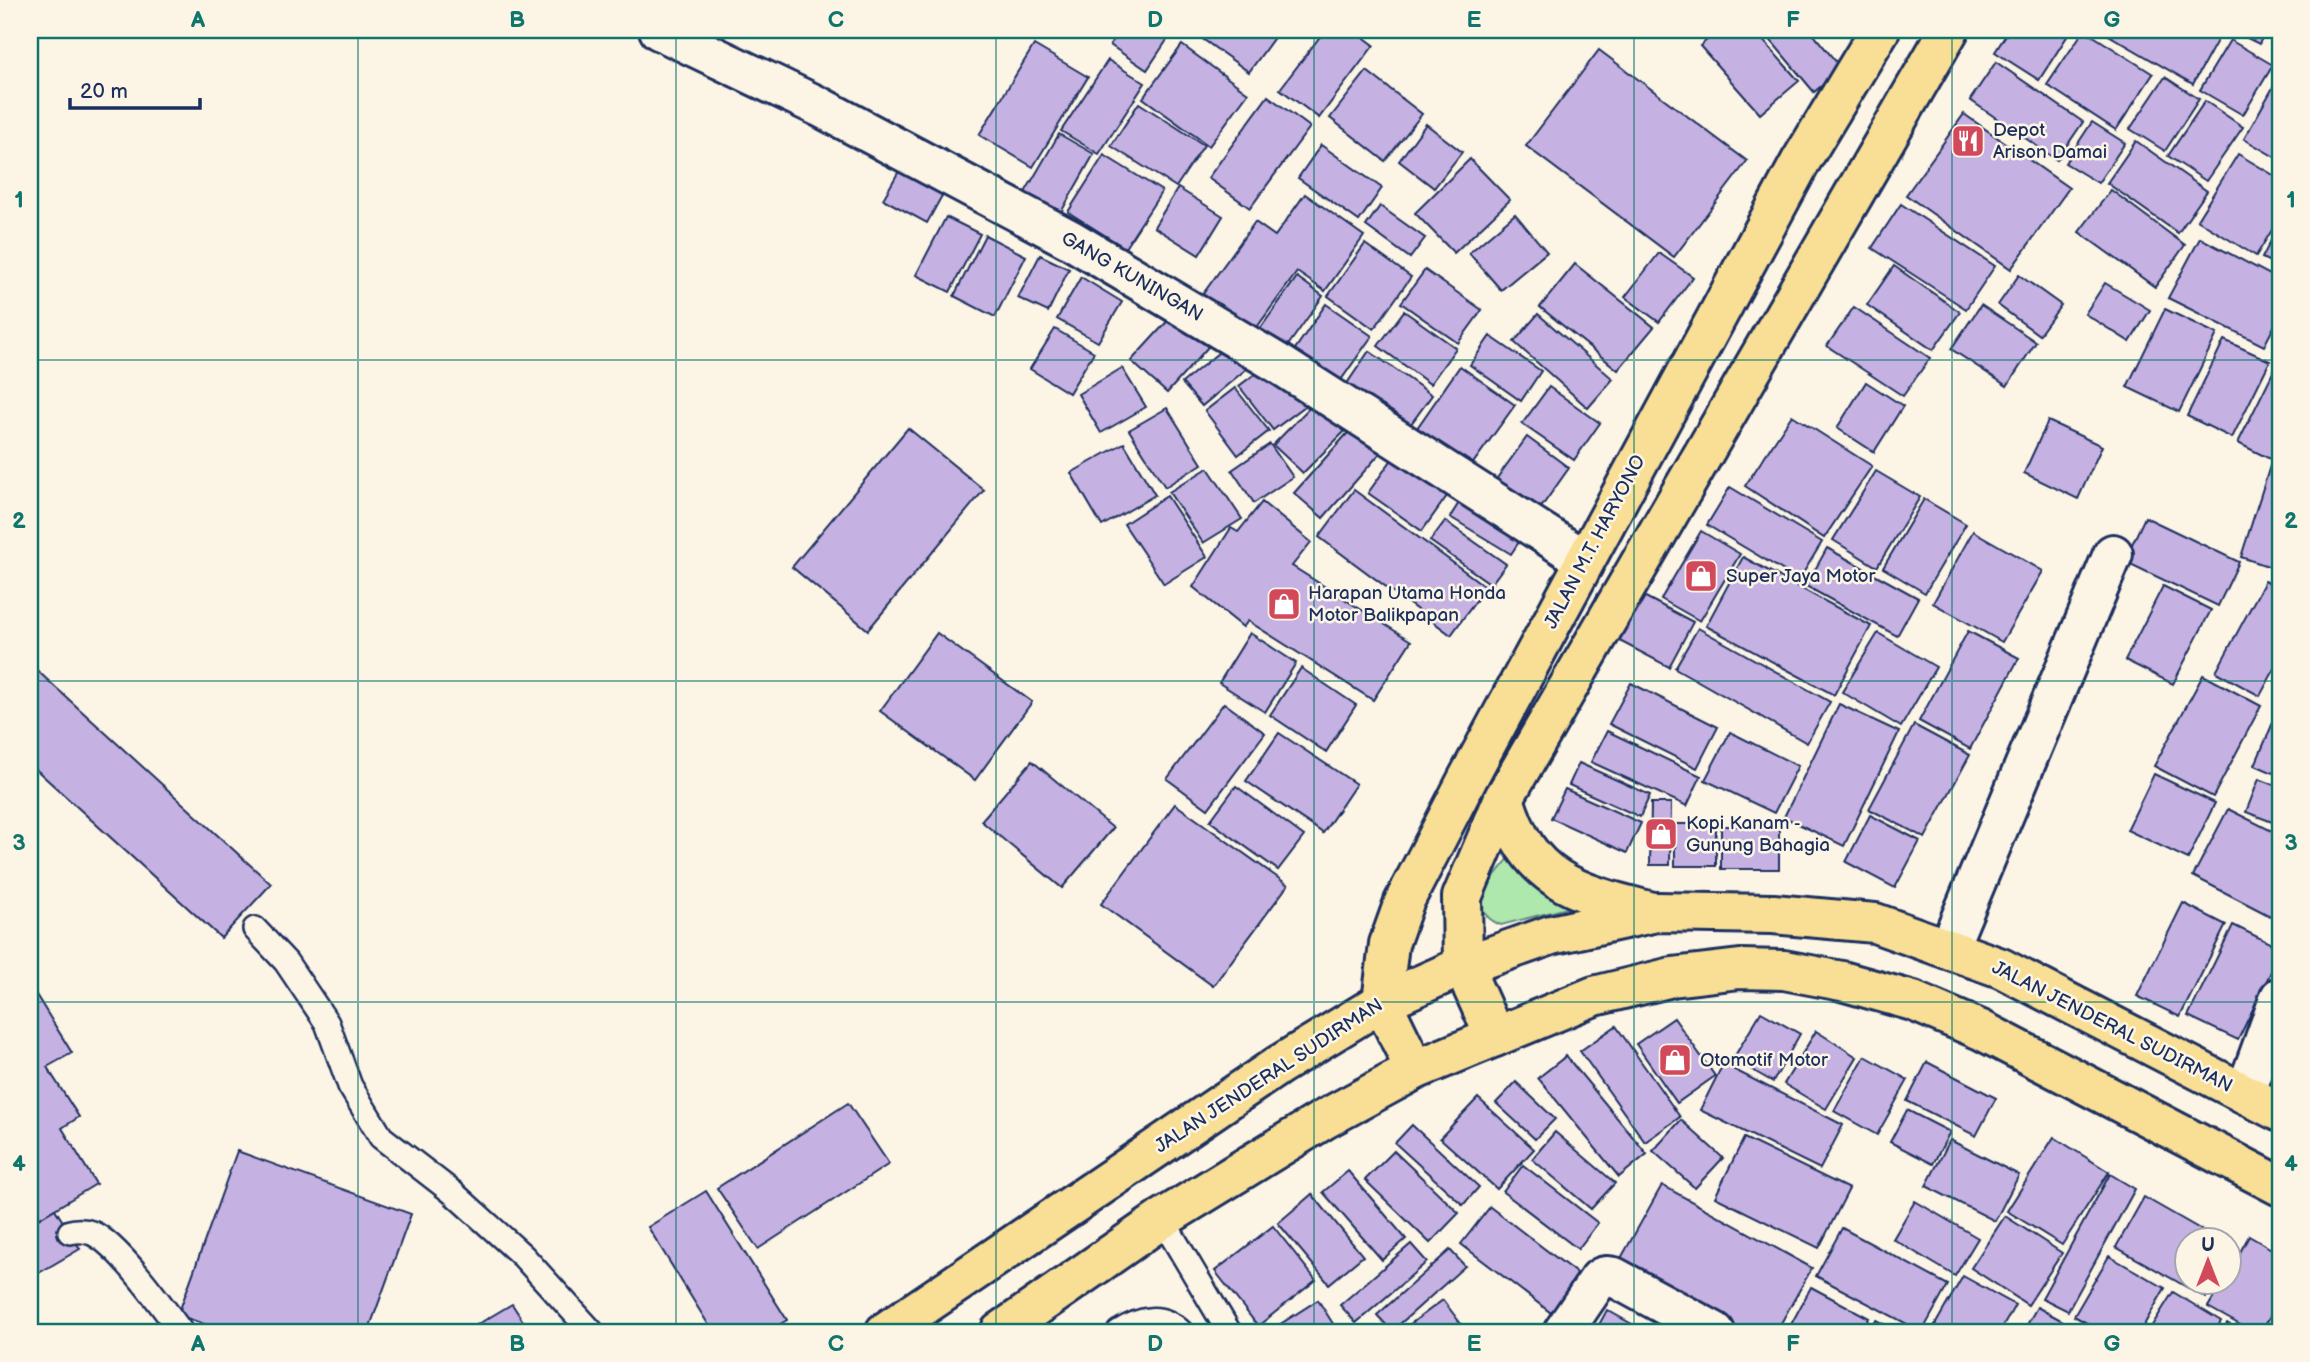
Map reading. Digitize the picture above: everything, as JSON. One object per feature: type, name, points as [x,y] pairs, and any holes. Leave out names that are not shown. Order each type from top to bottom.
[{"type":"main road","name":"JALAN M.T. HARYONO","points":[[1382,1002],[1389,944],[1405,902],[1468,778],[1801,161],[1880,30]]},
{"type":"main road","points":[[1495,1037],[1463,966],[1462,897],[1504,798],[1949,30]]},
{"type":"main road","points":[[1504,798],[1512,826],[1544,869],[1581,892],[1657,912]]},
{"type":"main road","name":"JALAN JENDERAL SUDIRMAN","points":[[885,1332],[1279,1065],[1382,1002],[1463,966],[1551,934],[1657,912],[1773,914],[1875,923],[2001,968],[2280,1112]]},
{"type":"main road","points":[[1000,1332],[1162,1219],[1323,1120],[1415,1070],[1594,996],[1672,976],[1740,969],[1784,970],[1913,1001],[1980,1030],[2280,1186]]},
{"type":"main road","points":[[1382,1002],[1415,1070]]},
{"type":"street","name":"GANG KUNINGAN","points":[[659,30],[820,107],[1071,240],[1279,364],[1585,560]]},
{"type":"street","points":[[1948,950],[2113,554]]},
{"type":"street","points":[[2245,1094],[2280,998]]},
{"type":"street","points":[[1563,1332],[1600,1278],[1606,1276],[1614,1277],[1715,1332]]},
{"type":"lane","points":[[255,929],[286,962],[327,1023],[350,1086],[381,1137],[452,1192],[523,1256],[592,1332]]},
{"type":"lane","points":[[1162,1219],[1229,1332]]},
{"type":"lane","points":[[70,1232],[85,1231],[104,1241],[118,1254],[181,1332]]},
{"type":"lane","points":[[1119,1332],[1154,1318],[1164,1320],[1181,1332]]},
{"type":"green space","points":[[1514,852],[1579,905],[1501,925],[1489,918],[1483,910],[1485,890]]},
{"type":"building","points":[[1120,30],[1173,31],[1147,70],[1110,45]]},
{"type":"building","points":[[1190,30],[1275,30],[1278,32],[1249,72]]},
{"type":"building","points":[[1325,30],[1354,30],[1374,45],[1319,118],[1280,89]]},
{"type":"building","points":[[1718,30],[1754,30],[1799,81],[1760,114],[1700,46]]},
{"type":"building","points":[[1764,30],[1810,30],[1842,69],[1814,92]]},
{"type":"building","points":[[2009,30],[2060,30],[2068,35],[2039,80],[1995,52]]},
{"type":"building","points":[[2084,30],[2153,74],[2116,130],[2047,85]]},
{"type":"building","points":[[2100,30],[2202,30],[2218,39],[2193,84]]},
{"type":"building","points":[[2231,30],[2266,30],[2259,44]]},
{"type":"building","points":[[2230,40],[2273,65],[2243,115],[2200,90]]},
{"type":"building","points":[[1034,45],[1088,77],[1033,167],[979,135]]},
{"type":"building","points":[[1182,45],[1248,93],[1209,146],[1143,98]]},
{"type":"building","points":[[1599,50],[1747,161],[1674,257],[1526,146]]},
{"type":"building","points":[[1108,60],[1145,83],[1099,154],[1061,131]]},
{"type":"building","points":[[1996,62],[2083,122],[2057,160],[1970,100]]},
{"type":"building","points":[[1367,71],[1422,114],[1385,161],[1330,118]]},
{"type":"building","points":[[2280,75],[2280,160],[2244,139]]},
{"type":"building","points":[[2165,77],[2199,99],[2165,151],[2130,129]]},
{"type":"building","points":[[1268,96],[1310,127],[1250,208],[1208,178]]},
{"type":"building","points":[[2205,101],[2243,127],[2206,181],[2168,156]]},
{"type":"building","points":[[1139,103],[1204,145],[1176,187],[1111,146]]},
{"type":"building","points":[[1964,114],[2069,188],[2011,269],[1906,195]]},
{"type":"building","points":[[2092,122],[2125,143],[2098,183],[2065,163]]},
{"type":"building","points":[[1426,124],[1462,152],[1434,188],[1399,161]]},
{"type":"building","points":[[1059,134],[1094,154],[1056,221],[1020,201]]},
{"type":"building","points":[[2136,141],[2207,191],[2178,233],[2107,183]]},
{"type":"building","points":[[1321,145],[1382,188],[1359,221],[1298,178]]},
{"type":"building","points":[[2238,154],[2280,179],[2280,217],[2256,256],[2197,220]]},
{"type":"building","points":[[1104,155],[1162,191],[1125,248],[1068,212]]},
{"type":"building","points":[[907,157],[950,181],[927,223],[883,199]]},
{"type":"building","points":[[1470,159],[1510,200],[1454,253],[1415,213]]},
{"type":"building","points":[[1178,188],[1223,216],[1199,255],[1154,227]]},
{"type":"building","points":[[2111,190],[2185,245],[2155,287],[2079,232]]},
{"type":"building","points":[[1305,194],[1364,236],[1325,291],[1297,272],[1252,334],[1200,298],[1255,222],[1275,236]]},
{"type":"building","points":[[1901,204],[1995,266],[1966,309],[1872,248]]},
{"type":"building","points":[[1380,206],[1425,238],[1410,258],[1366,226]]},
{"type":"building","points":[[1515,214],[1547,252],[1501,290],[1469,253]]},
{"type":"building","points":[[946,217],[980,234],[950,292],[916,275]]},
{"type":"building","points":[[2280,223],[2280,267],[2262,258]]},
{"type":"building","points":[[985,235],[1026,256],[995,317],[954,296]]},
{"type":"building","points":[[2200,238],[2280,280],[2280,315],[2264,346],[2168,298]]},
{"type":"building","points":[[1365,244],[1411,277],[1374,329],[1328,296]]},
{"type":"building","points":[[1659,253],[1693,277],[1659,322],[1625,297]]},
{"type":"building","points":[[1040,255],[1069,269],[1048,312],[1018,298]]},
{"type":"building","points":[[1575,264],[1654,327],[1618,370],[1540,307]]},
{"type":"building","points":[[1894,266],[1960,312],[1933,350],[1867,305]]},
{"type":"building","points":[[1425,270],[1482,310],[1458,343],[1401,303]]},
{"type":"building","points":[[2019,275],[2061,305],[2039,335],[1998,305]]},
{"type":"building","points":[[1081,277],[1122,302],[1098,342],[1057,319]]},
{"type":"building","points":[[1297,277],[1323,296],[1282,354],[1255,336]]},
{"type":"building","points":[[2105,283],[2150,310],[2130,342],[2085,314]]},
{"type":"building","points":[[1326,304],[1372,336],[1336,387],[1291,355]]},
{"type":"building","points":[[1981,305],[2036,342],[2007,386],[1951,349]]},
{"type":"building","points":[[1854,307],[1930,358],[1903,396],[1827,346]]},
{"type":"building","points":[[2165,309],[2217,334],[2179,412],[2127,387]]},
{"type":"building","points":[[1404,311],[1456,348],[1430,384],[1378,346]]},
{"type":"building","points":[[1538,314],[1613,379],[1588,408],[1514,342]]},
{"type":"building","points":[[1173,315],[1208,347],[1167,393],[1131,361]]},
{"type":"building","points":[[1055,329],[1094,352],[1069,393],[1030,369]]},
{"type":"building","points":[[1490,336],[1541,371],[1521,401],[1470,365]]},
{"type":"building","points":[[2224,340],[2270,361],[2232,438],[2187,416]]},
{"type":"building","points":[[1230,343],[1250,366],[1202,406],[1182,383]]},
{"type":"building","points":[[1369,351],[1432,395],[1408,428],[1346,385]]},
{"type":"building","points":[[1271,362],[1305,406],[1273,430],[1239,386]]},
{"type":"building","points":[[1460,366],[1515,405],[1471,466],[1417,428]]},
{"type":"building","points":[[2276,366],[2280,368],[2280,444],[2272,460],[2238,443]]},
{"type":"building","points":[[1122,368],[1146,407],[1101,433],[1078,394]]},
{"type":"building","points":[[1866,382],[1903,406],[1874,452],[1837,428]]},
{"type":"building","points":[[1549,387],[1600,423],[1574,460],[1522,424]]},
{"type":"building","points":[[1235,388],[1269,431],[1238,455],[1205,411]]},
{"type":"building","points":[[1319,398],[1349,427],[1303,473],[1273,445]]},
{"type":"building","points":[[1167,408],[1202,464],[1165,487],[1129,430]]},
{"type":"building","points":[[1792,415],[1872,466],[1824,538],[1745,486]]},
{"type":"building","points":[[2048,421],[2102,446],[2078,499],[2024,473]]},
{"type":"building","points":[[1354,426],[1383,450],[1323,518],[1294,493]]},
{"type":"building","points":[[908,428],[984,490],[868,630],[792,567]]},
{"type":"building","points":[[1527,437],[1569,468],[1535,516],[1492,485]]},
{"type":"building","points":[[1124,443],[1155,495],[1102,526],[1071,473]]},
{"type":"building","points":[[1270,444],[1293,477],[1254,503],[1232,470]]},
{"type":"building","points":[[1398,451],[1452,489],[1422,531],[1368,493]]},
{"type":"building","points":[[2270,466],[2280,469],[2280,570],[2241,557]]},
{"type":"building","points":[[1208,468],[1242,519],[1203,543],[1169,492]]},
{"type":"building","points":[[1876,471],[1920,497],[1877,567],[1833,540]]},
{"type":"building","points":[[1730,487],[1822,542],[1799,580],[1707,525]]},
{"type":"building","points":[[1354,490],[1486,587],[1451,635],[1319,537]]},
{"type":"building","points":[[1467,490],[1528,528],[1511,554],[1450,517]]},
{"type":"building","points":[[1167,496],[1207,557],[1164,584],[1124,524]]},
{"type":"building","points":[[1924,499],[1966,524],[1925,593],[1883,568]]},
{"type":"building","name":"Harapan Utama Honda Motor Balikpapan","points":[[1262,502],[1311,542],[1292,566],[1411,641],[1373,700],[1248,621],[1243,627],[1193,587],[1231,528],[1238,532]]},
{"type":"building","points":[[2145,517],[2239,562],[2218,606],[2124,561]]},
{"type":"building","points":[[1445,521],[1506,564],[1491,584],[1430,541]]},
{"type":"building","name":"Super Jaya Motor","points":[[1701,531],[1740,554],[1700,621],[1661,599]]},
{"type":"building","points":[[1973,531],[2043,571],[2002,642],[1933,603]]},
{"type":"building","points":[[1827,548],[1918,598],[1897,636],[1806,586]]},
{"type":"building","points":[[1743,557],[1871,626],[1834,695],[1706,626]]},
{"type":"building","points":[[2265,581],[2280,589],[2280,659],[2260,696],[2216,672]]},
{"type":"building","points":[[2163,586],[2211,610],[2173,684],[2125,660]]},
{"type":"building","points":[[1634,591],[1693,622],[1669,667],[1610,636]]},
{"type":"building","points":[[1698,628],[1830,702],[1807,743],[1675,668]]},
{"type":"building","points":[[1968,631],[2019,658],[1970,749],[1919,721]]},
{"type":"building","points":[[937,633],[1032,702],[975,780],[880,711]]},
{"type":"building","points":[[1250,633],[1296,663],[1265,712],[1219,683]]},
{"type":"building","points":[[1878,633],[1936,667],[1901,727],[1842,692]]},
{"type":"building","points":[[30,664],[271,884],[221,938],[30,764]]},
{"type":"building","points":[[1301,668],[1356,705],[1326,752],[1270,715]]},
{"type":"building","points":[[2203,675],[2261,706],[2213,797],[2154,766]]},
{"type":"building","points":[[1631,683],[1718,727],[1697,768],[1609,724]]},
{"type":"building","points":[[1224,703],[1265,733],[1208,809],[1167,779]]},
{"type":"building","points":[[1839,704],[1899,732],[1844,846],[1784,817]]},
{"type":"building","points":[[2280,706],[2280,776],[2255,765]]},
{"type":"building","points":[[1914,725],[1970,755],[1925,838],[1869,809]]},
{"type":"building","points":[[1607,731],[1701,776],[1687,806],[1591,762]]},
{"type":"building","points":[[1730,732],[1798,766],[1774,813],[1705,780]]},
{"type":"building","points":[[1279,733],[1356,784],[1323,833],[1246,781]]},
{"type":"building","points":[[1032,761],[1113,828],[1062,888],[981,821]]},
{"type":"building","points":[[1579,763],[1650,795],[1640,817],[1569,785]]},
{"type":"building","points":[[2154,774],[2215,803],[2188,859],[2127,830]]},
{"type":"building","points":[[2259,779],[2280,787],[2280,825],[2246,812]]},
{"type":"building","points":[[1236,786],[1304,836],[1278,870],[1210,821]]},
{"type":"building","points":[[1565,789],[1641,823],[1627,853],[1551,818]]},
{"type":"building","name":"Kopi Kanam - Gunung Bahagia","points":[[1651,803],[1671,803],[1670,865],[1650,865]]},
{"type":"building","points":[[1175,804],[1288,885],[1213,986],[1101,904]]},
{"type":"building","points":[[2228,809],[2280,835],[2280,921],[2193,876]]},
{"type":"building","points":[[1870,815],[1920,841],[1895,888],[1846,862]]},
{"type":"building","points":[[1675,824],[1716,824],[1716,866],[1675,866]]},
{"type":"building","points":[[1721,826],[1779,826],[1779,869],[1721,869]]},
{"type":"building","points":[[2183,903],[2226,925],[2180,1017],[2137,996]]},
{"type":"building","points":[[2233,925],[2280,948],[2238,1040],[2188,1016]]},
{"type":"building","points":[[30,985],[72,1053],[47,1067],[79,1117],[62,1128],[96,1184],[30,1224]]},
{"type":"building","points":[[1761,1012],[1800,1034],[1773,1082],[1733,1059]]},
{"type":"building","name":"Otomotif Motor","points":[[1674,1018],[1715,1076],[1677,1103],[1636,1044]]},
{"type":"building","points":[[1616,1026],[1680,1117],[1645,1142],[1580,1051]]},
{"type":"building","points":[[1816,1031],[1857,1057],[1826,1109],[1784,1084]]},
{"type":"building","points":[[1566,1056],[1647,1154],[1619,1177],[1538,1078]]},
{"type":"building","points":[[1865,1056],[1908,1080],[1877,1135],[1834,1111]]},
{"type":"building","points":[[1927,1062],[1996,1098],[1976,1136],[1907,1101]]},
{"type":"building","points":[[1723,1064],[1843,1125],[1820,1169],[1700,1110]]},
{"type":"building","points":[[1516,1082],[1555,1119],[1535,1139],[1496,1103]]},
{"type":"building","points":[[1478,1098],[1534,1149],[1497,1189],[1440,1138]]},
{"type":"building","points":[[848,1103],[889,1164],[758,1249],[717,1188]]},
{"type":"building","points":[[1907,1110],[1950,1132],[1933,1164],[1890,1142]]},
{"type":"building","points":[[1681,1120],[1723,1158],[1695,1188],[1653,1151]]},
{"type":"building","points":[[1412,1125],[1479,1187],[1463,1205],[1395,1143]]},
{"type":"building","points":[[1555,1132],[1615,1183],[1591,1209],[1532,1159]]},
{"type":"building","points":[[2054,1137],[2109,1172],[2062,1245],[2007,1211]]},
{"type":"building","points":[[1744,1138],[1849,1189],[1819,1248],[1715,1197]]},
{"type":"building","points":[[1950,1140],[2019,1175],[1995,1221],[1926,1186]]},
{"type":"building","points":[[237,1151],[411,1214],[368,1332],[227,1332],[178,1315]]},
{"type":"building","points":[[1394,1151],[1459,1213],[1430,1243],[1365,1180]]},
{"type":"building","points":[[1523,1165],[1598,1223],[1578,1249],[1503,1192]]},
{"type":"building","points":[[1348,1171],[1406,1239],[1382,1260],[1323,1192]]},
{"type":"building","points":[[2110,1174],[2135,1189],[2068,1311],[2042,1298]]},
{"type":"building","points":[[1662,1185],[1812,1268],[1776,1332],[1733,1332],[1616,1267]]},
{"type":"building","points":[[706,1191],[787,1320],[767,1332],[713,1332],[648,1227]]},
{"type":"building","points":[[1312,1194],[1363,1256],[1329,1284],[1278,1223]]},
{"type":"building","points":[[2144,1197],[2195,1226],[2174,1226],[2174,1280],[2116,1247]]},
{"type":"building","points":[[1915,1201],[1978,1238],[1955,1276],[1893,1239]]},
{"type":"building","points":[[1490,1207],[1584,1279],[1555,1316],[1461,1244]]},
{"type":"building","points":[[55,1209],[80,1249],[30,1278],[30,1224]]},
{"type":"building","points":[[2005,1216],[2062,1253],[2028,1305],[1971,1268]]},
{"type":"building","points":[[1273,1226],[1316,1280],[1258,1326],[1215,1271]]},
{"type":"building","points":[[1842,1228],[1948,1285],[1922,1332],[1816,1276]]},
{"type":"building","points":[[2249,1236],[2280,1254],[2280,1300],[2261,1332],[2253,1332],[2208,1307],[2215,1296],[2244,1296],[2244,1245]]},
{"type":"building","points":[[1411,1244],[1427,1262],[1356,1323],[1340,1305]]},
{"type":"building","points":[[1450,1250],[1465,1266],[1392,1331],[1377,1315]]},
{"type":"building","points":[[2109,1256],[2165,1288],[2140,1332],[2103,1332],[2074,1316]]},
{"type":"building","points":[[1963,1276],[2015,1305],[2000,1332],[1931,1332]]},
{"type":"building","points":[[1811,1287],[1869,1318],[1862,1332],[1787,1332]]},
{"type":"building","points":[[2173,1292],[2174,1296],[2180,1296],[2221,1321],[2215,1332],[2148,1332]]},
{"type":"building","points":[[1318,1300],[1337,1330],[1268,1332]]},
{"type":"building","points":[[1443,1300],[1467,1332],[1414,1332],[1409,1325]]},
{"type":"building","points":[[512,1304],[530,1332],[465,1332]]},
{"type":"building","points":[[2037,1307],[2083,1332],[2023,1332]]},
{"type":"building","points":[[1607,1310],[1646,1332],[1595,1332]]},
{"type":"building","points":[[2280,1312],[2280,1332],[2271,1332]]},
{"type":"building","points":[[1876,1320],[1898,1332],[1870,1332]]},
{"type":"building","points":[[2227,1323],[2243,1332],[2222,1332]]},
{"type":"place","name":"Depot Arison Damai","points":[[1968,141]]},
{"type":"place","name":"Super Jaya Motor","points":[[1701,576]]},
{"type":"place","name":"Harapan Utama Honda Motor Balikpapan","points":[[1284,604]]},
{"type":"place","name":"Kopi Kanam - Gunung Bahagia","points":[[1661,834]]},
{"type":"place","name":"Otomotif Motor","points":[[1675,1060]]}]
